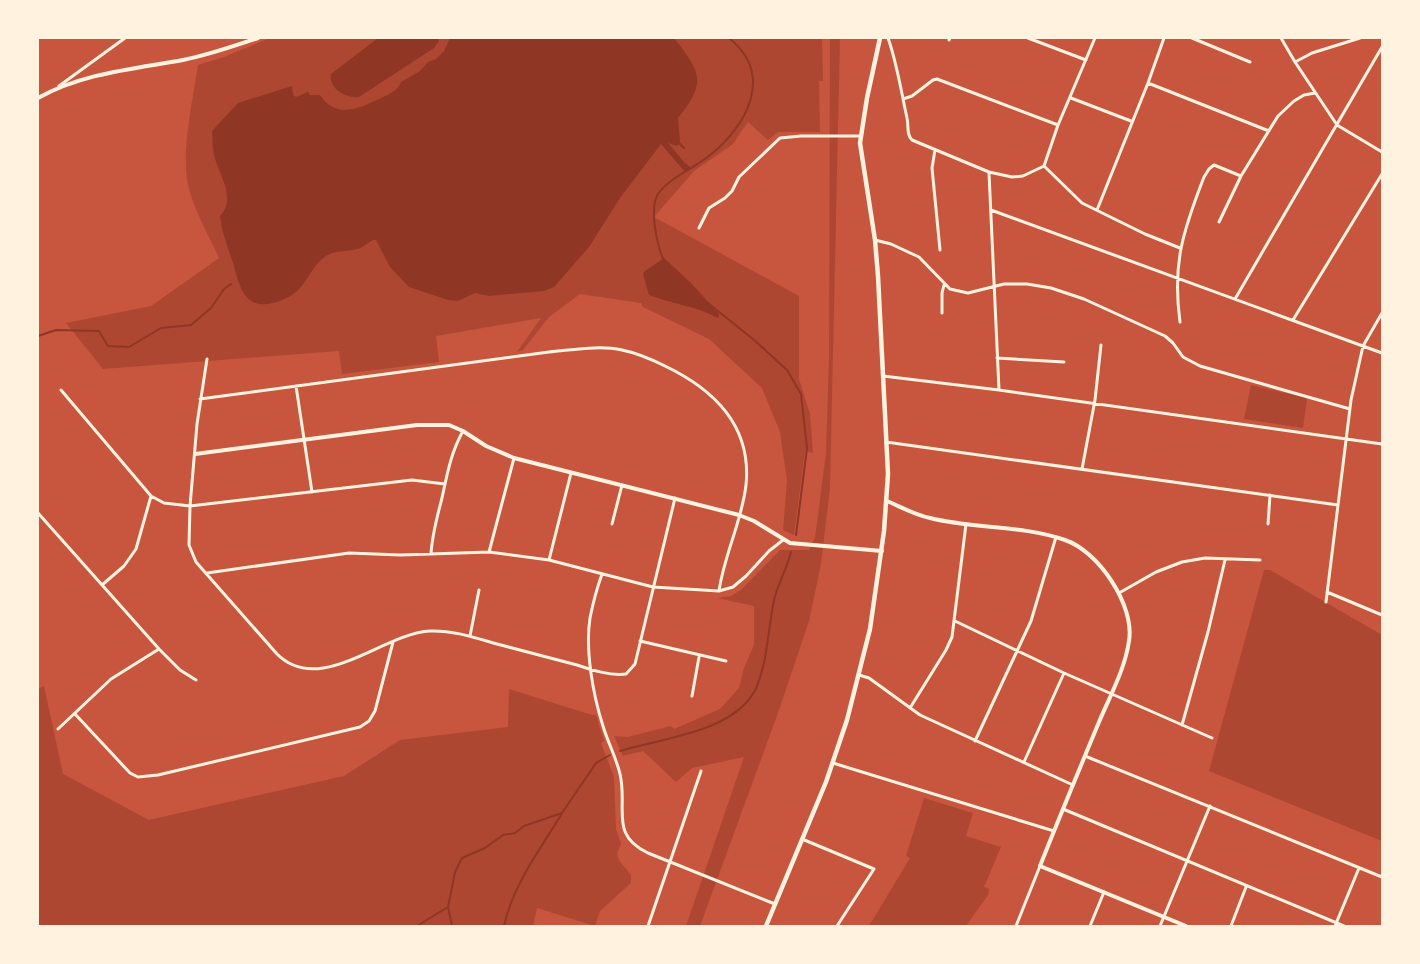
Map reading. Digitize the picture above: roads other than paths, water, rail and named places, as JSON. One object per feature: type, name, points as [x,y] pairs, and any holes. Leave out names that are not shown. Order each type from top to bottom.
[{"type":"main road","points":[[766,927],[833,763],[859,675],[874,610],[882,551],[887,501],[883,376],[875,240],[860,153],[860,136],[880,38]]},
{"type":"street","points":[[38,98],[59,86],[125,38]]},
{"type":"street","points":[[59,86],[89,77],[186,59],[258,38]]},
{"type":"street","points":[[888,38],[894,52],[910,139],[989,172],[1012,177],[1023,176],[1044,166],[1058,125],[1095,38]]},
{"type":"street","points":[[1028,38],[1086,60]]},
{"type":"street","points":[[1097,210],[1164,38]]},
{"type":"street","points":[[1192,38],[1250,62]]},
{"type":"street","points":[[1281,38],[1337,125],[1383,152]]},
{"type":"street","points":[[1295,62],[1312,53],[1359,38]]},
{"type":"street","points":[[1235,299],[1383,47]]},
{"type":"street","points":[[903,100],[936,79],[1058,125]]},
{"type":"street","points":[[1148,83],[1269,131]]},
{"type":"street","points":[[1219,222],[1241,176],[1278,116],[1294,101],[1315,93]]},
{"type":"street","points":[[1070,98],[1131,121]]},
{"type":"street","points":[[699,228],[709,208],[725,198],[739,177],[776,140],[785,137],[860,136]]},
{"type":"street","points":[[935,150],[932,168],[940,250]]},
{"type":"street","points":[[1180,322],[1176,278],[1180,248],[1204,177],[1214,165],[1241,176]]},
{"type":"street","points":[[1044,166],[1082,202],[1145,234],[1180,248]]},
{"type":"street","points":[[989,172],[999,390]]},
{"type":"street","points":[[1293,320],[1383,174]]},
{"type":"street","points":[[991,210],[1383,353]]},
{"type":"street","points":[[875,240],[894,245],[919,257],[950,289],[968,293],[1004,284],[1027,284],[1051,288],[1084,299],[1165,336],[1183,357],[1200,366],[1350,409]]},
{"type":"street","points":[[942,313],[942,293],[945,285]]},
{"type":"street","points":[[1326,602],[1350,409],[1363,346],[1383,313]]},
{"type":"street","points":[[1082,469],[1094,404],[1101,345]]},
{"type":"street","points":[[200,399],[549,352],[598,348],[621,349],[656,362],[705,389],[726,410],[739,434],[746,460],[746,485],[719,591]]},
{"type":"street","points":[[997,358],[1064,362]]},
{"type":"street","points":[[207,359],[200,399],[190,506],[189,545],[196,562],[277,654],[298,668],[311,670],[331,666],[411,634],[426,631],[470,636],[616,675],[629,672],[634,664],[675,498]]},
{"type":"street","points":[[883,376],[1383,444]]},
{"type":"street","points":[[296,386],[312,492]]},
{"type":"street","points":[[61,390],[151,496],[164,503],[190,506],[412,480],[445,484]]},
{"type":"street","points":[[195,454],[426,423],[449,425],[486,446],[514,458],[740,515],[754,521],[783,540],[805,545],[882,551]]},
{"type":"street","points":[[430,554],[456,443],[463,431]]},
{"type":"street","points":[[886,442],[1338,505]]},
{"type":"street","points":[[489,552],[514,458]]},
{"type":"street","points":[[549,560],[571,473]]},
{"type":"street","points":[[612,524],[622,485]]},
{"type":"street","points":[[1268,524],[1270,495]]},
{"type":"street","points":[[102,585],[124,566],[136,549],[151,496]]},
{"type":"street","points":[[887,501],[929,518],[1056,537],[1083,548],[1103,569],[1119,592],[1130,623],[1130,641],[1016,927]]},
{"type":"street","points":[[38,513],[159,649],[180,670],[196,680]]},
{"type":"street","points":[[910,708],[952,637],[966,523]]},
{"type":"street","points":[[975,741],[1031,621],[1056,537]]},
{"type":"street","points":[[206,573],[349,553],[489,552],[549,560],[653,587],[719,591],[733,587],[783,540]]},
{"type":"street","points":[[1119,592],[1156,572],[1182,562],[1205,558],[1260,560]]},
{"type":"street","points":[[1182,725],[1225,560]]},
{"type":"street","points":[[602,574],[590,619],[589,639],[601,722],[617,761],[621,778],[625,834],[634,846],[775,904]]},
{"type":"street","points":[[470,636],[479,590]]},
{"type":"street","points":[[1327,592],[1383,615]]},
{"type":"street","points":[[955,621],[1017,652],[1212,738]]},
{"type":"street","points":[[640,641],[726,661]]},
{"type":"street","points":[[75,714],[130,773],[144,777],[158,775],[360,727],[369,721],[375,711],[393,642]]},
{"type":"street","points":[[58,729],[111,679],[159,649]]},
{"type":"street","points":[[692,696],[700,656]]},
{"type":"street","points":[[1024,762],[1064,673]]},
{"type":"street","points":[[859,675],[869,678],[910,708],[975,741],[1073,785]]},
{"type":"street","points":[[1085,756],[1383,877]]},
{"type":"street","points":[[833,763],[1054,831]]},
{"type":"street","points":[[648,927],[701,771]]},
{"type":"street","points":[[1160,927],[1210,806]]},
{"type":"street","points":[[1063,809],[1344,927]]},
{"type":"street","points":[[802,839],[874,869],[837,927]]},
{"type":"street","points":[[1040,866],[1186,927]]},
{"type":"street","points":[[1336,925],[1359,868]]},
{"type":"street","points":[[1232,927],[1246,887]]},
{"type":"street","points":[[1090,927],[1104,892]]},
{"type":"waterway","points":[[664,261],[654,217],[655,200],[658,194],[669,183],[703,161],[723,144],[735,130],[750,100],[753,84],[751,68],[743,52],[729,38]]},
{"type":"waterway","points":[[679,143],[684,148]]},
{"type":"waterway","points":[[38,336],[56,330],[99,331],[108,346],[129,347],[161,328],[191,325],[211,308],[224,289],[231,284]]},
{"type":"waterway","points":[[708,303],[787,370],[801,394],[807,448],[796,535]]},
{"type":"waterway","points":[[620,751],[697,731],[733,714],[747,701],[761,675],[774,600],[791,552]]},
{"type":"waterway","points":[[417,926],[448,907],[455,872],[462,858],[485,848],[503,835],[515,833],[524,826],[562,813],[596,763],[610,755]]},
{"type":"waterway","points":[[504,926],[520,882],[561,815]]},
{"type":"waterway","points":[[448,907],[452,926]]}]
